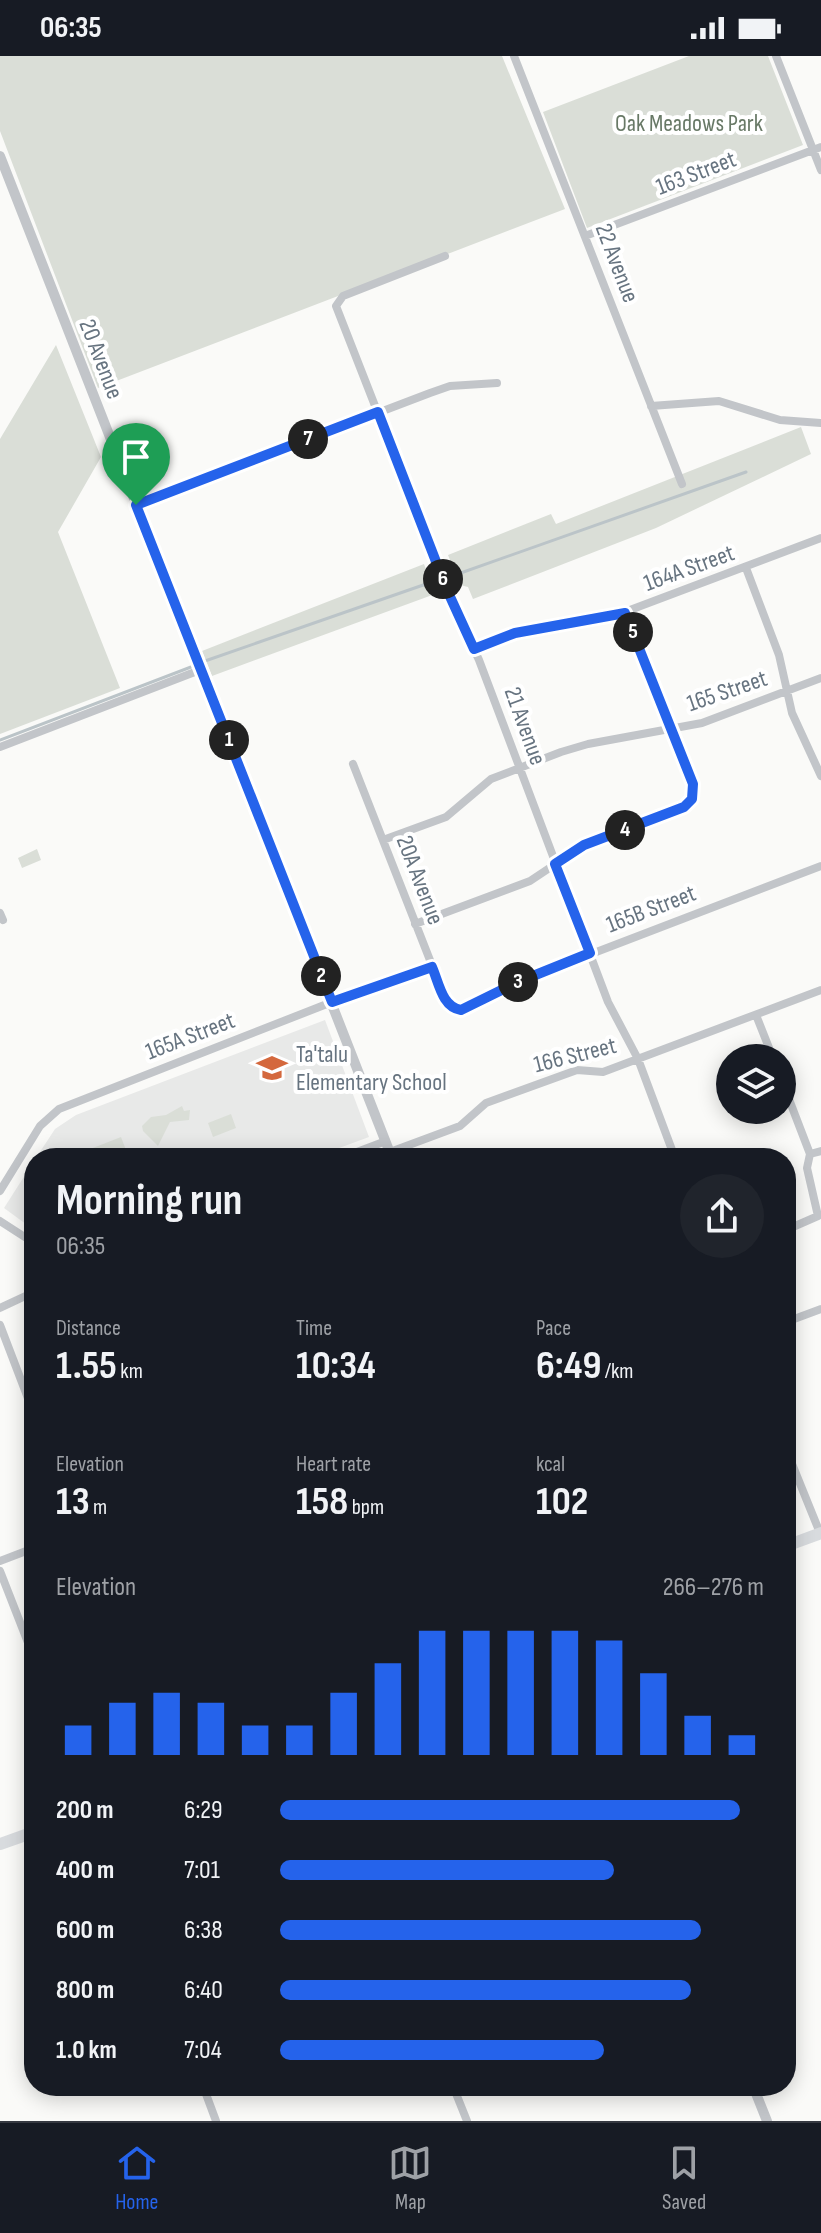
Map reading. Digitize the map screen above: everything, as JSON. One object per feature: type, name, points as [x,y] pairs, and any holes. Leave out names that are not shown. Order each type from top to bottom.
[{"type":"main road","points":[[796,1542],[820,1533]]},
{"type":"main road","points":[[0,1844],[24,1836]]},
{"type":"street","name":"22 Avenue","points":[[514,56],[682,484]]},
{"type":"street","points":[[776,56],[817,148],[821,170]]},
{"type":"street","name":"163 Street","points":[[585,236],[817,148]]},
{"type":"street","name":"20 Avenue","points":[[0,156],[388,1148]]},
{"type":"street","name":"21 Avenue","points":[[445,256],[343,296],[336,306],[447,590],[474,649],[608,1002],[638,1059],[671,1148]]},
{"type":"street","points":[[136,505],[450,386],[497,383]]},
{"type":"street","points":[[651,406],[719,401],[780,420],[821,423]]},
{"type":"street","name":"164A Street","points":[[474,649],[515,633],[625,613],[821,538]]},
{"type":"street","points":[[746,568],[779,655],[785,692],[821,776]]},
{"type":"street","points":[[415,924],[530,881],[584,845],[684,807],[692,799],[693,784],[625,613]]},
{"type":"street","points":[[0,747],[200,670]]},
{"type":"street","name":"165 Street","points":[[383,840],[446,817],[491,779],[519,768],[588,744],[702,723],[821,678]]},
{"type":"street","name":"20A Avenue","points":[[353,764],[432,967],[446,1001],[453,1009]]},
{"type":"street","name":"165B Street","points":[[453,1009],[476,1005],[518,982],[821,866]]},
{"type":"street","name":"165A Street","points":[[26,1148],[40,1126],[54,1112],[332,1002],[432,967]]},
{"type":"street","name":"166 Street","points":[[398,1148],[460,1126],[486,1103],[577,1070],[603,1072],[821,990]]},
{"type":"street","points":[[756,1015],[767,1044]]},
{"type":"street","points":[[796,1118],[810,1154],[807,1168],[818,1216],[796,1226]]},
{"type":"street","points":[[810,1154],[821,1151]]},
{"type":"street","name":"165A Street","points":[[0,1191],[24,1152]]},
{"type":"street","points":[[0,1221],[24,1237]]},
{"type":"street","points":[[0,1308],[24,1297]]},
{"type":"street","points":[[796,1318],[821,1309]]},
{"type":"street","points":[[0,1325],[24,1388]]},
{"type":"street","points":[[796,1474],[820,1533]]},
{"type":"street","points":[[0,1561],[24,1552]]},
{"type":"street","points":[[0,1571],[24,1632]]},
{"type":"street","points":[[207,2096],[216,2121]]},
{"type":"street","points":[[457,2096],[467,2121]]},
{"type":"street","points":[[757,2096],[767,2121]]},
{"type":"shaded area","name":"Ta'talu Elementary School","points":[[325,1020],[369,1137],[339,1148],[43,1148],[55,1129],[76,1115]]},
{"type":"shaded area","points":[[24,1177],[24,1223],[4,1208]]},
{"type":"green space","points":[[0,56],[502,56],[565,209],[98,388],[0,131]]},
{"type":"green space","name":"Oak Meadows Park","points":[[689,56],[768,56],[803,145],[587,228],[543,112]]},
{"type":"green space","points":[[56,345],[101,457],[58,532],[120,688],[0,734],[0,439]]},
{"type":"green space","points":[[801,427],[811,454],[656,528],[473,599],[468,587],[460,585],[448,555],[551,514],[556,524]]},
{"type":"green space","points":[[424,564],[435,594],[212,676],[202,651]]},
{"type":"green space","points":[[37,849],[41,860],[22,868],[18,858]]},
{"type":"green space","points":[[182,1106],[184,1111],[190,1110],[189,1120],[170,1122],[158,1146],[142,1126],[151,1117],[166,1115]]},
{"type":"green space","points":[[231,1114],[236,1128],[213,1137],[208,1123]]},
{"type":"green space","points":[[121,1137],[125,1148],[93,1148]]},
{"type":"waterway","points":[[455,575],[746,472]]},
{"type":"waterway","points":[[205,661],[429,583]]},
{"type":"waterway","points":[[0,740],[191,667]]},
{"type":"place","name":"Ta'talu Elementary School","points":[[272,1068]]},
{"type":"route","points":[[378,412],[447,590],[474,649],[515,633],[625,613],[694,792],[684,807],[584,845],[564,855],[555,864],[590,953],[518,982],[461,1010],[453,1009],[446,1001],[432,967],[332,1002],[136,505],[378,412]]}]
